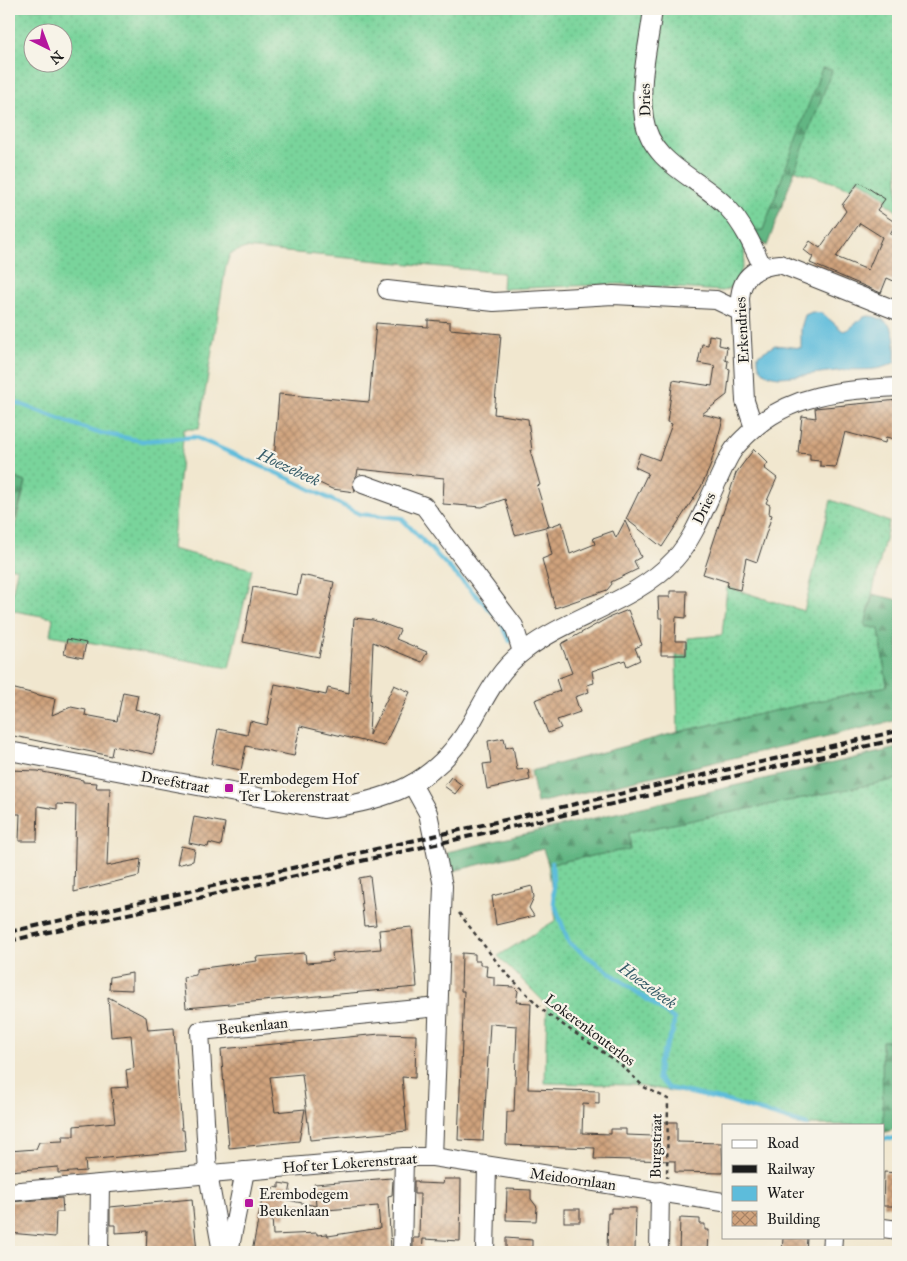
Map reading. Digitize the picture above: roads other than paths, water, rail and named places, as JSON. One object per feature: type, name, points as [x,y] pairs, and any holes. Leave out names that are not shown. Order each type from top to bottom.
[{"type":"street","name":"Dries","points":[[653,9],[642,90],[643,118],[649,139],[666,160],[727,207],[747,235],[762,266]]},
{"type":"street","points":[[762,266],[780,264],[898,311]]},
{"type":"street","name":"Erkendries","points":[[754,428],[745,401],[740,288],[745,279],[762,266]]},
{"type":"street","points":[[387,290],[494,302],[613,295],[716,300],[741,312]]},
{"type":"street","name":"Dries","points":[[518,655],[545,635],[653,580],[676,557],[694,529],[733,450],[754,428],[779,410],[799,400],[844,390],[898,387]]},
{"type":"street","points":[[363,484],[424,506],[514,626],[518,655]]},
{"type":"street","name":"Dreefstraat","points":[[9,751],[323,809],[362,804],[412,784],[442,762],[458,743],[493,682],[518,655]]},
{"type":"street","name":"Hof ter Lokerenstraat","points":[[9,1192],[404,1157],[433,1157],[438,1007],[444,906],[442,872],[428,813],[412,784]]},
{"type":"street","name":"Beukenlaan","points":[[222,1252],[208,1174],[200,1031],[438,1007]]},
{"type":"street","points":[[402,1252],[404,1157]]},
{"type":"street","name":"Meidoornlaan","points":[[433,1157],[722,1202]]},
{"type":"street","points":[[485,1252],[487,1166]]},
{"type":"street","points":[[229,1252],[245,1171]]},
{"type":"street","points":[[99,1252],[100,1184]]},
{"type":"street","points":[[659,1252],[663,1192]]},
{"type":"street","points":[[884,1228],[898,1230]]},
{"type":"street","points":[[832,1252],[833,1238]]},
{"type":"water","points":[[812,312],[822,313],[843,331],[849,329],[866,316],[884,321],[889,325],[894,336],[895,362],[877,369],[846,370],[780,377],[766,374],[759,365],[758,355],[775,345],[801,348],[801,328],[805,315]]},
{"type":"waterway","name":"Hoezebeek","points":[[9,400],[95,432],[142,441],[195,437],[290,479],[360,514],[401,518],[500,620],[510,641]]},
{"type":"waterway","name":"Hoezebeek","points":[[552,863],[554,903],[569,943],[674,1019],[673,1031],[659,1062],[658,1078],[668,1088],[723,1100],[804,1124]]},
{"type":"waterway","name":"Hoezebeek","points":[[884,1138],[891,1139],[898,1136]]},
{"type":"railway","points":[[9,932],[898,731]]},
{"type":"railway","points":[[9,941],[898,739]]},
{"type":"place","name":"Erembodegem Hof Ter Lokerenstraat","points":[[229,788]]},
{"type":"place","name":"Erembodegem Beukenlaan","points":[[249,1203]]}]
